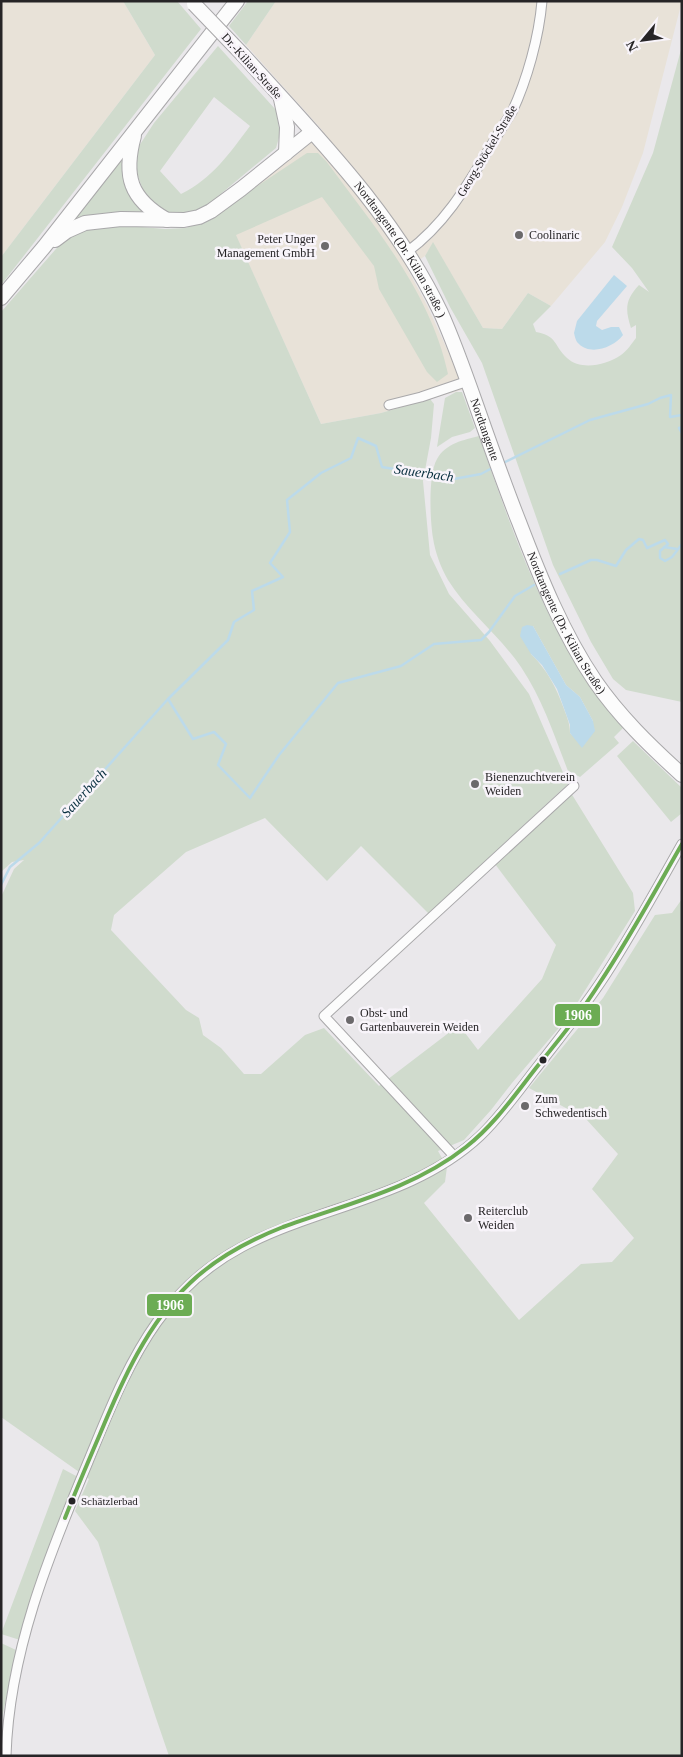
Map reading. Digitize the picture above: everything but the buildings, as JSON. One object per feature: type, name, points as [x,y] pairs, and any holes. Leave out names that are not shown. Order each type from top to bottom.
[{"type":"main road","points":[[1,298],[44,247],[237,1]]},
{"type":"main road","name":"Dr.-Kilian-Straße","points":[[193,3],[312,132]]},
{"type":"main road","points":[[280,96],[287,127],[286,153]]},
{"type":"main road","points":[[44,247],[67,231],[85,223],[121,219],[184,220],[199,217],[241,190],[312,132]]},
{"type":"main road","name":"Nordtangente (Dr. Kilian straße )","points":[[312,132],[372,201],[406,252],[441,314],[468,381]]},
{"type":"main road","points":[[134,133],[128,166],[131,184],[138,198],[151,211],[168,220]]},
{"type":"main road","name":"Nordtangente","points":[[468,381],[502,478]]},
{"type":"main road","name":"Nordtangente (Dr. Kilian Straße)","points":[[502,478],[538,572],[572,644],[596,681],[623,717],[682,776]]},
{"type":"street","name":"Georg-Stöckel-Straße","points":[[406,252],[425,238],[449,212],[512,112],[519,98],[537,34],[542,1]]},
{"type":"street","points":[[389,404],[420,397],[468,381]]},
{"type":"street","points":[[454,1156],[324,1016],[574,786]]},
{"type":"street","points":[[6,1756],[12,1698],[22,1647],[51,1553],[111,1406],[142,1344],[158,1320],[192,1281],[240,1248],[281,1228],[389,1191],[424,1174],[454,1156],[480,1136],[504,1109],[583,1008],[607,973],[682,844]]},
{"type":"shaded area","points":[[1,1],[123,1],[155,55],[1,257]]},
{"type":"shaded area","points":[[276,1],[682,1],[643,153],[622,207],[605,242],[551,306],[528,293],[502,329],[483,328],[433,243],[425,256],[407,268],[427,305],[465,389],[381,413],[321,424],[223,207],[299,153],[322,130],[246,45]]},
{"type":"green space","points":[[123,1],[177,1],[201,29],[1,285],[1,257],[155,55]]},
{"type":"green space","points":[[248,1],[276,1],[246,45],[229,26]]},
{"type":"green space","points":[[218,46],[276,110],[280,134],[276,148],[205,207],[185,215],[166,212],[145,195],[134,166],[139,146],[154,123]],"holes":[[[214,97],[250,126],[220,165],[202,181],[181,194],[160,171]]]},
{"type":"green space","points":[[682,46],[682,702],[626,690],[613,679],[591,642],[553,565],[482,363],[450,307],[425,256],[433,242],[483,328],[502,329],[528,293],[551,306],[533,324],[536,332],[552,339],[567,358],[573,362],[586,365],[601,364],[615,359],[623,353],[636,338],[636,325],[631,328],[627,310],[631,295],[639,285],[649,292],[632,268],[612,247],[653,153]]},
{"type":"green space","points":[[307,153],[318,153],[326,161],[399,262],[429,316],[440,344],[448,374],[437,382],[427,372],[379,289],[374,266],[322,197],[236,235],[321,424],[381,413],[430,399],[434,404],[431,438],[423,481],[430,555],[449,594],[490,641],[529,694],[568,784],[429,914],[361,846],[327,881],[265,818],[186,852],[114,915],[111,930],[186,1010],[199,1018],[203,1035],[221,1048],[244,1074],[261,1074],[305,1035],[324,1028],[379,1086],[459,1025],[478,1050],[542,979],[556,945],[495,864],[571,793],[633,893],[635,911],[569,1016],[464,1140],[438,1151],[447,1167],[445,1182],[424,1203],[519,1320],[581,1264],[612,1262],[634,1238],[592,1189],[618,1154],[586,1119],[529,1088],[603,998],[655,915],[672,913],[682,899],[682,1756],[169,1756],[98,1542],[75,1511],[89,1479],[1,1417],[1,897],[14,869],[24,860],[12,862],[1,872],[1,312],[71,233],[119,225],[165,229],[186,228],[205,221]]},
{"type":"green space","points":[[124,154],[124,174],[127,189],[135,202],[149,216],[70,223]]},
{"type":"green space","points":[[456,392],[462,392],[475,428],[470,432],[452,437],[437,447],[445,398]]},
{"type":"green space","points":[[479,436],[514,533],[555,627],[590,687],[623,728],[614,737],[619,743],[580,777],[568,771],[542,705],[529,679],[504,645],[456,592],[445,575],[437,554],[431,520],[431,486],[434,466],[445,449],[456,443]],"holes":[[[533,626],[566,685],[580,697],[593,721],[575,738],[570,733],[567,718],[555,686],[531,654]]]},
{"type":"green space","points":[[633,741],[682,788],[682,813],[671,822],[617,756]]},
{"type":"green space","points":[[63,1469],[78,1477],[49,1546],[20,1640],[1,1634]]},
{"type":"green space","points":[[1,1643],[16,1650],[1,1723]]},
{"type":"water","points":[[614,275],[627,286],[597,321],[596,326],[602,330],[619,327],[623,335],[614,343],[596,350],[584,348],[576,341],[574,333],[577,321]]},
{"type":"water","points":[[527,625],[533,626],[566,685],[580,697],[593,721],[595,731],[582,748],[570,733],[570,725],[557,689],[520,636],[522,627]]},
{"type":"waterway","name":"Sauerbach","points":[[501,464],[590,420],[648,404],[671,395],[670,417],[682,415]]},
{"type":"waterway","name":"Sauerbach","points":[[682,427],[679,428],[682,433]]},
{"type":"waterway","name":"Sauerbach","points":[[1,885],[10,867],[39,843],[168,699],[228,640],[234,622],[254,610],[252,591],[283,577],[270,563],[290,532],[287,500],[321,473],[351,458],[358,438],[376,446],[382,467],[454,479],[481,474],[494,467]]},
{"type":"waterway","name":"Sauerbach","points":[[560,574],[591,560],[616,566],[626,550],[639,539],[643,540],[647,548],[665,540],[668,544],[660,551],[660,558],[665,561],[672,557],[682,544]]},
{"type":"waterway","name":"Sauerbach","points":[[664,547],[677,549]]},
{"type":"waterway","name":"Sauerbach","points":[[168,699],[193,739],[214,732],[226,744],[218,765],[250,798],[279,755],[338,683],[401,666],[434,644],[481,640],[515,596],[534,585]]},
{"type":"transit line","name":"1906","points":[[65,1518],[108,1414],[137,1354],[161,1316],[175,1299],[200,1274],[246,1244],[283,1227],[355,1203],[401,1185],[446,1162],[466,1147],[503,1110],[584,1006],[621,950],[682,844]]},
{"type":"place","name":"Coolinaric","points":[[519,235]]},
{"type":"place","name":"Peter Unger Management GmbH","points":[[325,246]]},
{"type":"place","name":"Bienenzuchtverein Weiden","points":[[475,784]]},
{"type":"place","name":"Obst- und Gartenbauverein Weiden","points":[[350,1020]]},
{"type":"place","name":"Zum Schwedentisch","points":[[525,1106]]},
{"type":"place","name":"Reiterclub Weiden","points":[[468,1218]]},
{"type":"place","name":"Schätzlerbad","points":[[72,1501]]}]
